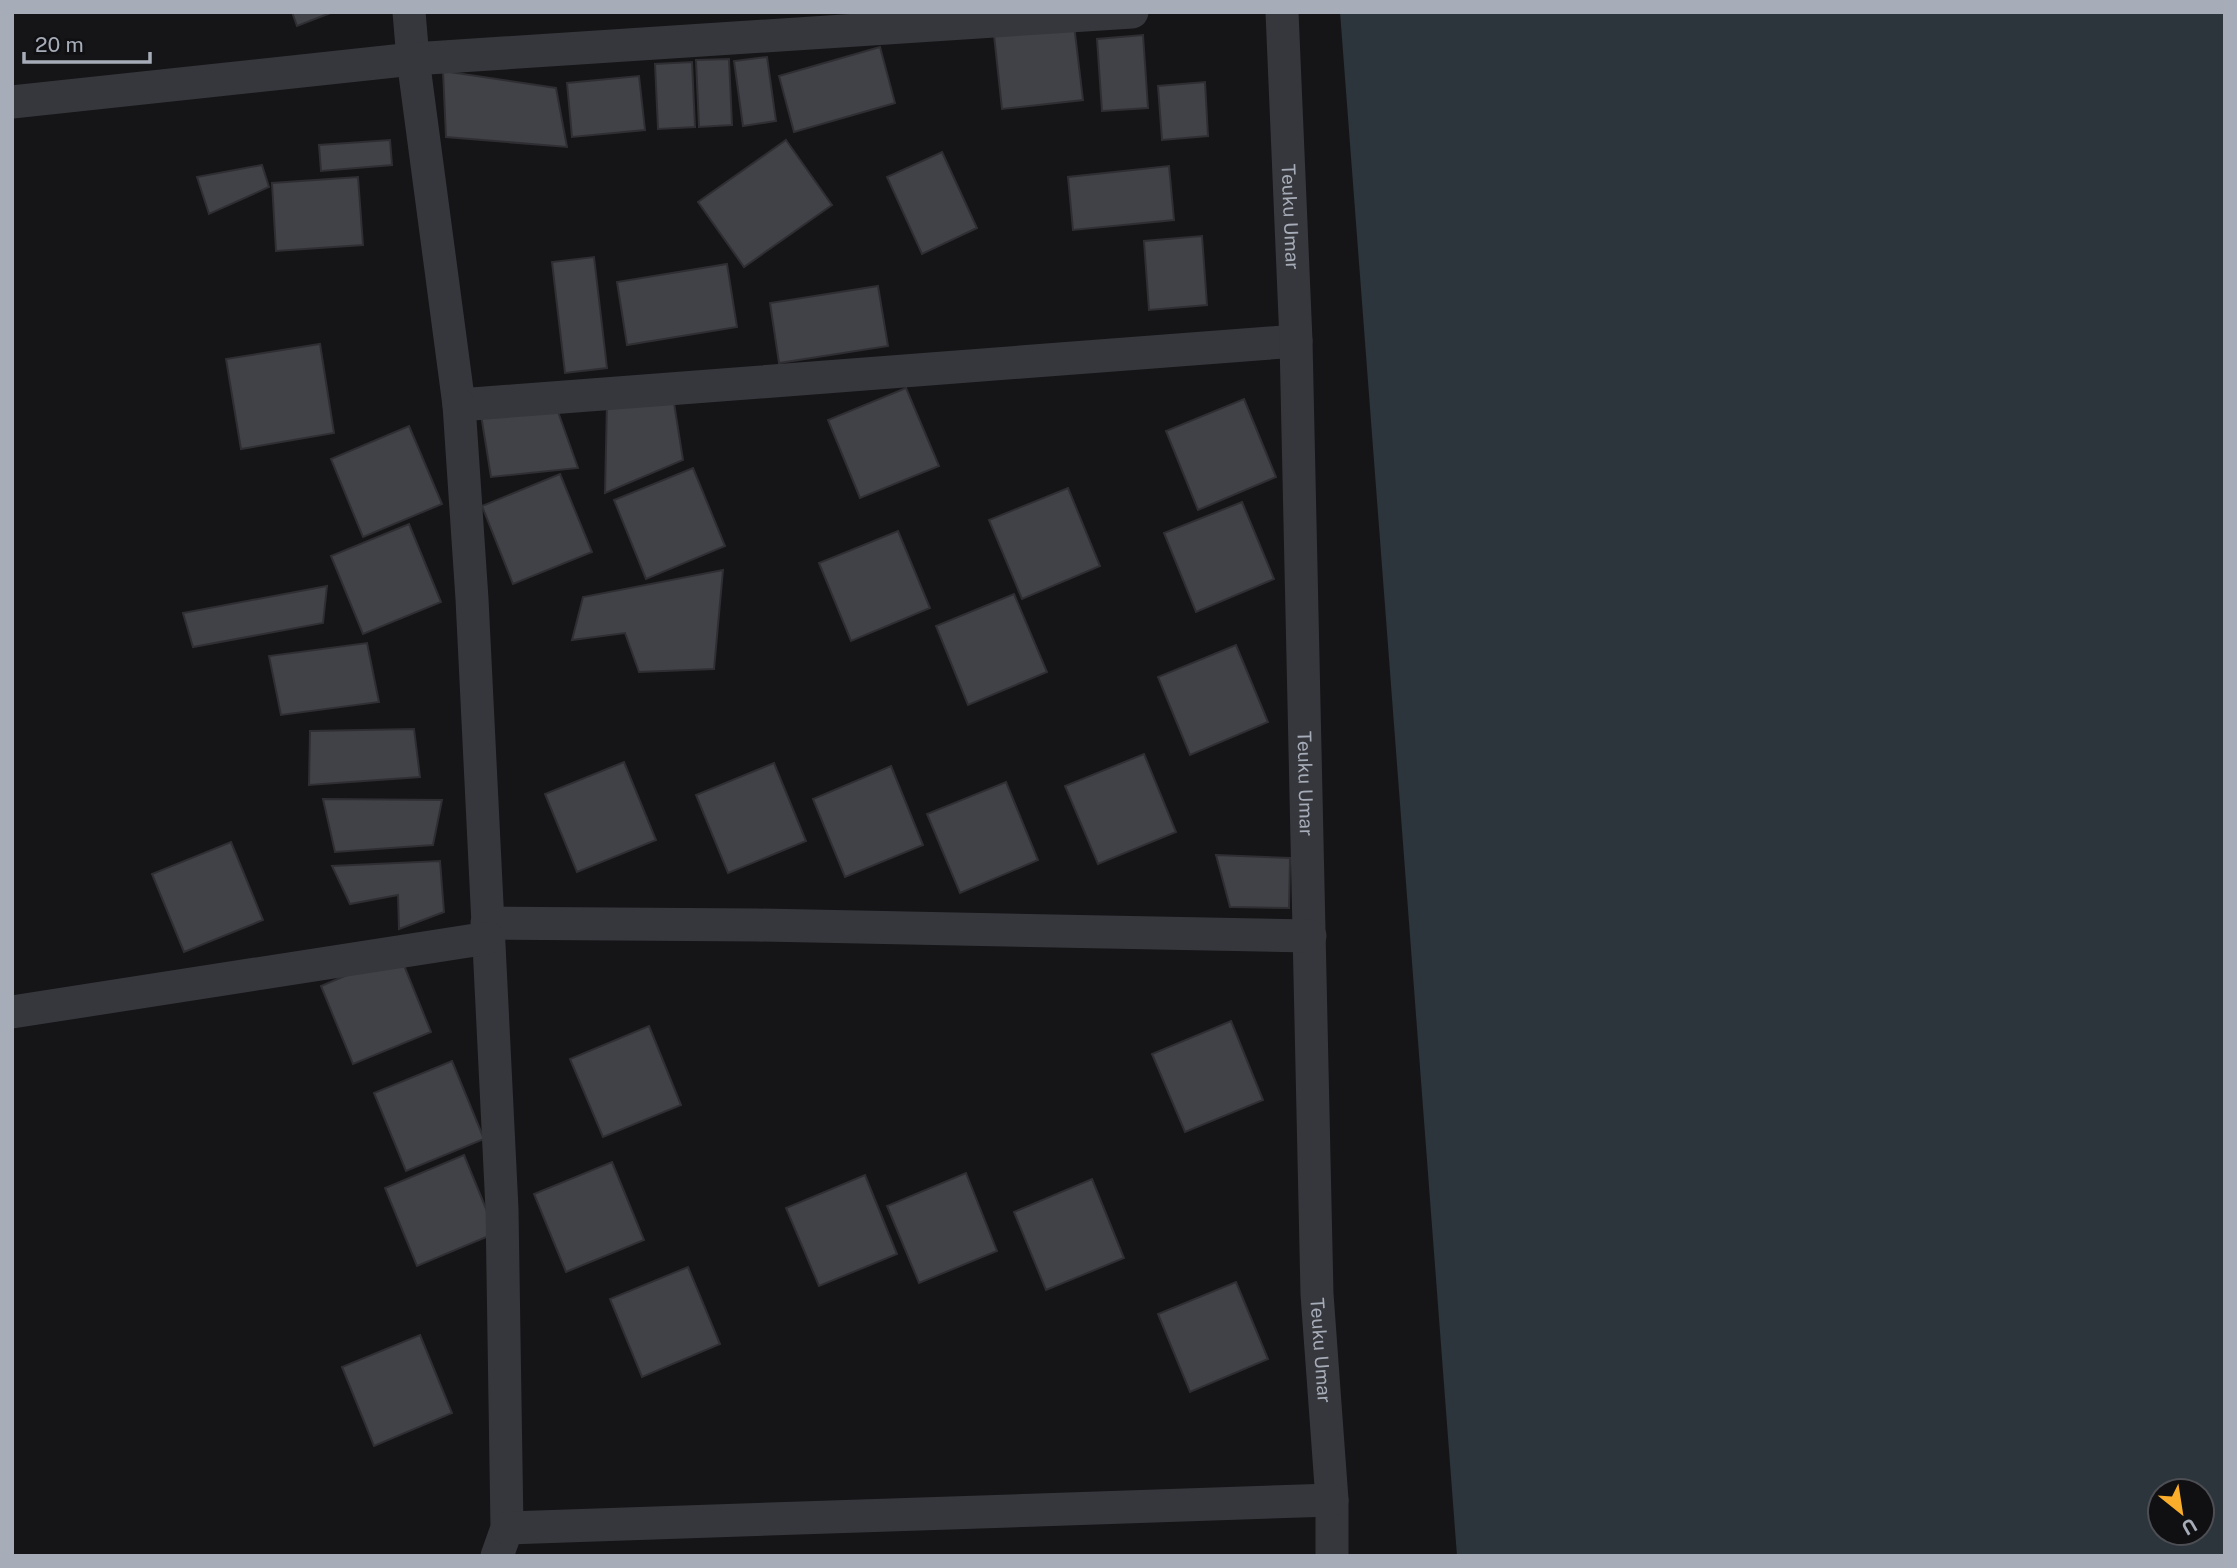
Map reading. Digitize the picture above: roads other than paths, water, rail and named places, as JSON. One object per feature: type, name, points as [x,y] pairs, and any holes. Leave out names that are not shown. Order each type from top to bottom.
[{"type":"street","points":[[409,12],[458,405],[472,599],[502,1209],[502,1542],[1332,1500]]},
{"type":"street","points":[[12,102],[413,59],[1132,12]]},
{"type":"street","name":"Teuku Umar","points":[[1282,12],[1296,341],[1317,1294],[1332,1500],[1332,1556]]},
{"type":"street","points":[[458,405],[1296,341]]},
{"type":"street","points":[[12,1012],[488,931],[757,925],[1310,936]]}]
